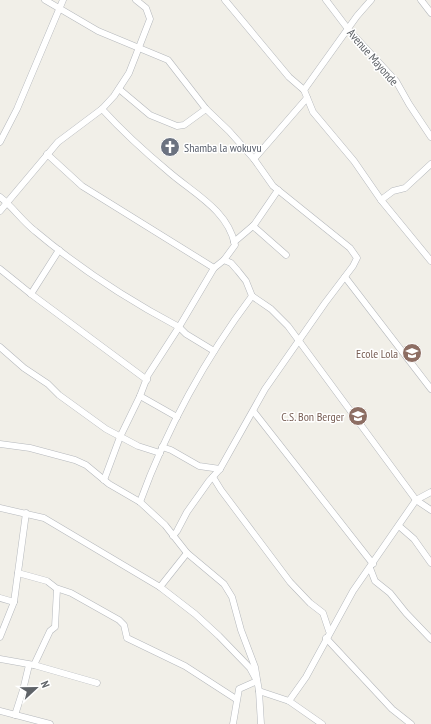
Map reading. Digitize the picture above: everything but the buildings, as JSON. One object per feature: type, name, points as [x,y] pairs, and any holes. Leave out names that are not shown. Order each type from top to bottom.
[{"type":"street","points":[[45,0],[58,9],[98,31],[119,41],[140,47],[170,62],[206,109],[229,131],[254,160],[268,182],[354,251],[356,260],[265,389],[254,412],[229,450],[220,469],[186,512],[173,536]]},
{"type":"street","points":[[0,142],[17,109],[62,0]]},
{"type":"street","points":[[0,211],[47,154],[69,133],[102,109],[119,89],[129,73],[150,19],[146,8],[136,0]]},
{"type":"street","points":[[225,0],[289,77],[304,90],[313,112],[359,167],[381,200],[431,261]]},
{"type":"street","name":"Avenue Mayonde","points":[[326,0],[348,29],[396,81],[415,114],[431,136]]},
{"type":"street","points":[[304,90],[357,16],[371,0]]},
{"type":"street","points":[[421,0],[431,14]]},
{"type":"street","points":[[119,89],[150,115],[177,126],[184,125],[206,109]]},
{"type":"street","points":[[254,160],[307,98]]},
{"type":"street","points":[[102,109],[120,129],[138,145],[215,209],[224,220],[235,247],[224,260],[214,268],[147,380],[120,437],[104,480]]},
{"type":"street","points":[[47,154],[82,186],[214,268]]},
{"type":"street","points":[[381,200],[393,191],[405,188],[431,164]]},
{"type":"street","points":[[234,242],[253,226],[278,190]]},
{"type":"street","points":[[0,197],[33,230],[59,250],[129,298],[179,327],[186,334],[214,351]]},
{"type":"street","points":[[253,226],[286,255]]},
{"type":"street","points":[[31,294],[59,250]]},
{"type":"street","points":[[224,260],[231,263],[246,281],[252,296],[271,309],[288,326],[416,500],[431,510]]},
{"type":"street","points":[[0,269],[31,294],[147,380]]},
{"type":"street","points":[[345,277],[431,389]]},
{"type":"street","points":[[140,502],[161,450],[177,417],[224,332],[252,296]]},
{"type":"street","points":[[0,347],[24,368],[48,384],[59,395],[120,437],[161,450],[171,450],[199,466],[220,469]]},
{"type":"street","points":[[140,396],[177,417]]},
{"type":"street","points":[[254,412],[371,566],[375,581],[390,593],[406,613],[431,639]]},
{"type":"street","points":[[0,444],[30,448],[75,460],[86,465],[104,480],[140,502],[166,525],[187,553],[206,567],[230,592],[241,630],[255,666],[259,691],[261,724]]},
{"type":"street","points":[[213,477],[221,490],[290,582],[310,603],[323,613],[329,631]]},
{"type":"street","points":[[289,701],[306,677],[329,631],[353,591],[416,500],[431,492]]},
{"type":"street","points":[[0,508],[44,518],[64,528],[160,587],[196,614],[219,636],[250,668],[257,681]]},
{"type":"street","points":[[0,637],[14,602],[26,513]]},
{"type":"street","points":[[399,526],[414,539],[431,563]]},
{"type":"street","points":[[160,587],[187,553]]},
{"type":"street","points":[[18,573],[47,581],[57,589],[71,593],[119,620],[124,625],[127,638],[185,666],[236,699]]},
{"type":"street","points":[[15,715],[31,665],[50,630],[55,627],[57,589]]},
{"type":"street","points":[[0,598],[14,602]]},
{"type":"street","points":[[326,638],[392,709],[411,724]]},
{"type":"street","points":[[0,659],[31,665],[97,682]]},
{"type":"street","points":[[226,693],[257,681]]},
{"type":"street","points":[[233,724],[236,699],[239,689]]},
{"type":"street","points":[[259,691],[289,701],[322,724]]},
{"type":"street","points":[[0,711],[50,724]]},
{"type":"place","name":"Shamba la wokuvu","points":[[170,147]]},
{"type":"place","name":"Ecole Lola","points":[[412,353]]},
{"type":"place","name":"C.S. Bon Berger","points":[[358,416]]}]
